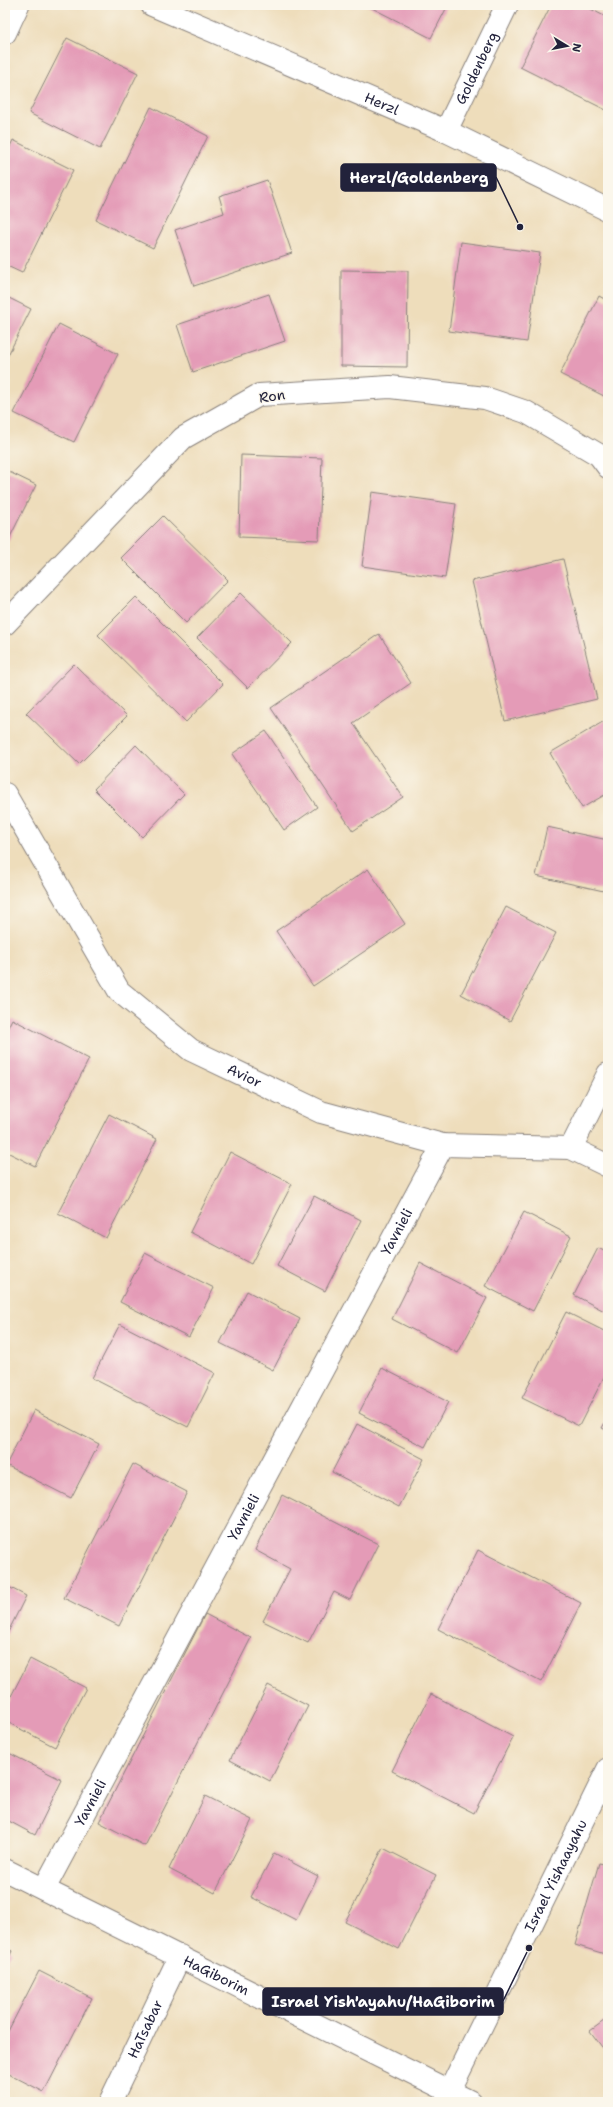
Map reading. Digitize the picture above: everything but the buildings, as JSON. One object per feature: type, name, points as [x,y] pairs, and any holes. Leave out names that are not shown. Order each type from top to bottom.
[{"type":"street","points":[[5,33],[18,5]]},
{"type":"street","name":"Herzl","points":[[152,5],[446,131],[608,210]]},
{"type":"street","name":"Goldenberg","points":[[446,131],[507,5]]},
{"type":"street","name":"Ron","points":[[5,624],[183,438],[259,395],[390,387],[484,398],[526,412],[599,455],[608,467]]},
{"type":"street","name":"Avior","points":[[5,794],[119,991],[191,1050],[321,1112],[443,1145],[571,1148],[608,1166]]},
{"type":"street","points":[[571,1148],[608,1074]]},
{"type":"street","name":"Yavnieli","points":[[44,1889],[443,1145]]},
{"type":"street","name":"Israel Yishaayahu","points":[[450,2090],[608,1769]]},
{"type":"street","name":"HaGiborim","points":[[5,1870],[450,2090],[471,2102]]},
{"type":"street","name":"HaTsabar","points":[[110,2102],[180,1956]]},
{"type":"place","name":"Herzl/Goldenberg","points":[[520,227]]},
{"type":"place","name":"Israel Yish'ayahu/HaGiborim","points":[[529,1948]]}]
